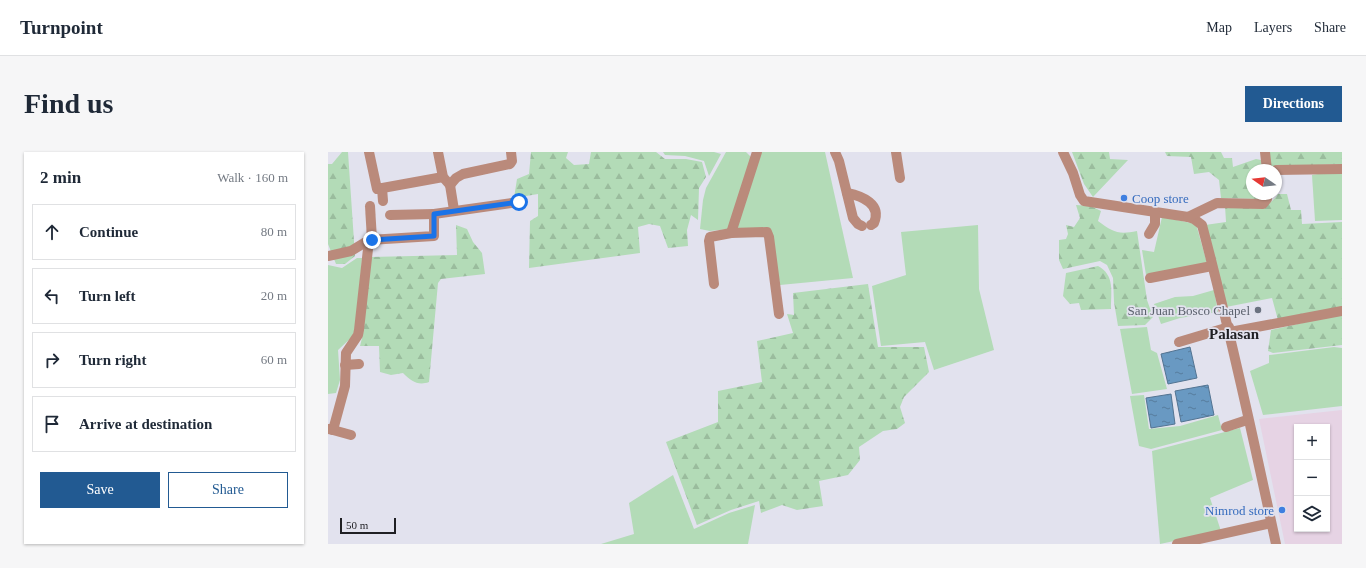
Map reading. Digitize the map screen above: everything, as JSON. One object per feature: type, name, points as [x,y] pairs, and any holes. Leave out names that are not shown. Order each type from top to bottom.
[{"type":"street","points":[[369,152],[377,189],[447,181],[463,174],[510,164],[512,161],[511,152]]},
{"type":"street","points":[[438,152],[454,210]]},
{"type":"street","points":[[731,233],[757,152]]},
{"type":"street","points":[[835,152],[839,161],[847,193],[854,218],[858,224],[867,226],[874,223],[876,216],[871,202],[865,198],[847,193]]},
{"type":"street","points":[[896,152],[900,178]]},
{"type":"street","points":[[1063,152],[1073,173],[1080,195],[1084,200],[1188,217],[1194,219],[1202,225],[1229,330],[1247,420],[1276,544]]},
{"type":"street","points":[[1265,152],[1266,164]]},
{"type":"street","points":[[1282,170],[1342,169]]},
{"type":"street","points":[[382,188],[383,201]]},
{"type":"street","points":[[1188,217],[1217,203],[1263,204],[1266,200]]},
{"type":"street","points":[[390,216],[434,214],[519,202]]},
{"type":"street","points":[[351,435],[330,430],[345,386],[345,365],[348,348],[358,335],[359,330],[371,240],[370,206]]},
{"type":"street","points":[[1149,234],[1155,224],[1155,212]]},
{"type":"street","points":[[328,256],[351,251],[371,240],[434,236],[434,214]]},
{"type":"street","points":[[714,284],[709,241],[712,236],[731,233],[767,232],[769,237],[778,314]]},
{"type":"street","points":[[1150,278],[1212,266]]},
{"type":"street","points":[[1179,342],[1229,330],[1342,311]]},
{"type":"street","points":[[345,365],[359,364]]},
{"type":"street","points":[[1226,427],[1247,420]]},
{"type":"street","points":[[1177,544],[1271,523]]},
{"type":"shaded area","points":[[1342,410],[1342,544],[1285,544],[1259,419]]},
{"type":"green space","points":[[342,152],[348,152],[355,256],[345,264],[336,264],[328,244],[328,164],[332,164]]},
{"type":"green space","points":[[531,152],[568,152],[566,158],[574,165],[589,164],[591,152],[656,152],[665,159],[686,159],[702,162],[706,177],[699,188],[698,220],[691,215],[687,230],[688,246],[668,248],[660,226],[649,224],[638,227],[640,253],[529,268],[530,221],[538,216],[538,194],[514,198],[517,179],[529,174]]},
{"type":"green space","points":[[663,152],[714,152],[721,154],[709,176],[704,161],[685,156],[665,155]]},
{"type":"green space","points":[[726,152],[746,152],[751,157],[729,229],[710,231],[700,229],[703,200],[706,188]]},
{"type":"green space","points":[[761,152],[825,152],[853,278],[780,285],[771,232],[736,230]]},
{"type":"green space","points":[[1072,152],[1109,152],[1110,159],[1128,160],[1093,197],[1084,184]]},
{"type":"green space","points":[[1165,152],[1221,152],[1224,158],[1232,158],[1233,167],[1256,159],[1261,160],[1262,164],[1246,164],[1246,199],[1221,198],[1219,180],[1209,172],[1194,174],[1191,157],[1167,156]]},
{"type":"green space","points":[[1269,152],[1342,152],[1342,164],[1282,166],[1282,164],[1270,164]]},
{"type":"green space","points":[[1342,173],[1342,220],[1315,221],[1312,175]]},
{"type":"green space","points":[[1282,194],[1287,194],[1291,210],[1301,210],[1302,224],[1342,222],[1342,308],[1278,320],[1272,298],[1226,307],[1205,225],[1226,222],[1225,206],[1254,207],[1262,206],[1274,200],[1282,200]]},
{"type":"green space","points":[[1076,205],[1091,206],[1101,211],[1098,221],[1116,232],[1125,233],[1137,231],[1147,300],[1153,317],[1145,325],[1118,326],[1114,302],[1113,278],[1107,265],[1100,261],[1063,269],[1059,260],[1059,240],[1066,239],[1068,234],[1066,225],[1074,227],[1080,218]]},
{"type":"green space","points":[[1162,217],[1196,224],[1207,263],[1146,275],[1142,250],[1154,252]]},
{"type":"green space","points":[[456,225],[467,229],[473,242],[482,253],[485,274],[441,279],[438,283],[429,382],[415,382],[403,373],[391,375],[380,372],[379,346],[360,346],[363,334],[370,257],[457,255]]},
{"type":"green space","points":[[978,225],[979,289],[994,350],[934,370],[925,342],[881,346],[872,286],[906,275],[901,232]]},
{"type":"green space","points":[[357,258],[362,258],[357,320],[353,336],[338,350],[340,380],[336,393],[328,394],[328,265],[342,268]]},
{"type":"green space","points":[[1098,266],[1110,279],[1111,309],[1081,310],[1079,303],[1070,304],[1063,296],[1066,273]]},
{"type":"green space","points":[[868,284],[878,347],[924,347],[929,372],[904,397],[900,407],[905,423],[897,429],[883,431],[859,447],[860,460],[848,475],[819,481],[823,506],[797,510],[782,505],[761,513],[759,501],[731,510],[697,525],[666,442],[718,422],[718,391],[762,382],[757,341],[793,333],[787,314],[794,315],[793,293]]},
{"type":"green space","points":[[1214,290],[1218,312],[1180,318],[1161,324],[1154,304],[1175,297],[1193,296]]},
{"type":"green space","points":[[1342,314],[1342,345],[1273,353],[1268,351],[1271,330]]},
{"type":"green space","points":[[1147,327],[1151,350],[1157,353],[1167,389],[1132,394],[1120,329]]},
{"type":"green space","points":[[1334,347],[1342,348],[1342,406],[1263,415],[1250,371],[1269,363],[1269,355]]},
{"type":"green space","points":[[1144,395],[1149,429],[1180,426],[1218,415],[1222,430],[1151,449],[1139,446],[1130,396]]},
{"type":"green space","points":[[1240,428],[1253,480],[1210,498],[1221,531],[1160,544],[1152,451]]},
{"type":"green space","points":[[673,475],[694,529],[729,513],[755,505],[748,544],[601,544],[634,534],[629,503]]},
{"type":"water","points":[[1190,347],[1197,378],[1168,384],[1161,354]]},
{"type":"water","points":[[1208,385],[1214,415],[1181,422],[1175,391]]},
{"type":"water","points":[[1171,394],[1175,424],[1151,428],[1146,398]]},
{"type":"place","name":"Coop store","points":[[1124,198]]},
{"type":"place","name":"San Juan Bosco Chapel","points":[[1258,310]]},
{"type":"place","name":"Nimrod store","points":[[1282,510]]},
{"type":"district","name":"Palasan","points":[[1234,334]]},
{"type":"route","points":[[372,240],[384,238],[420,238],[434,236],[434,214],[519,202]]}]
